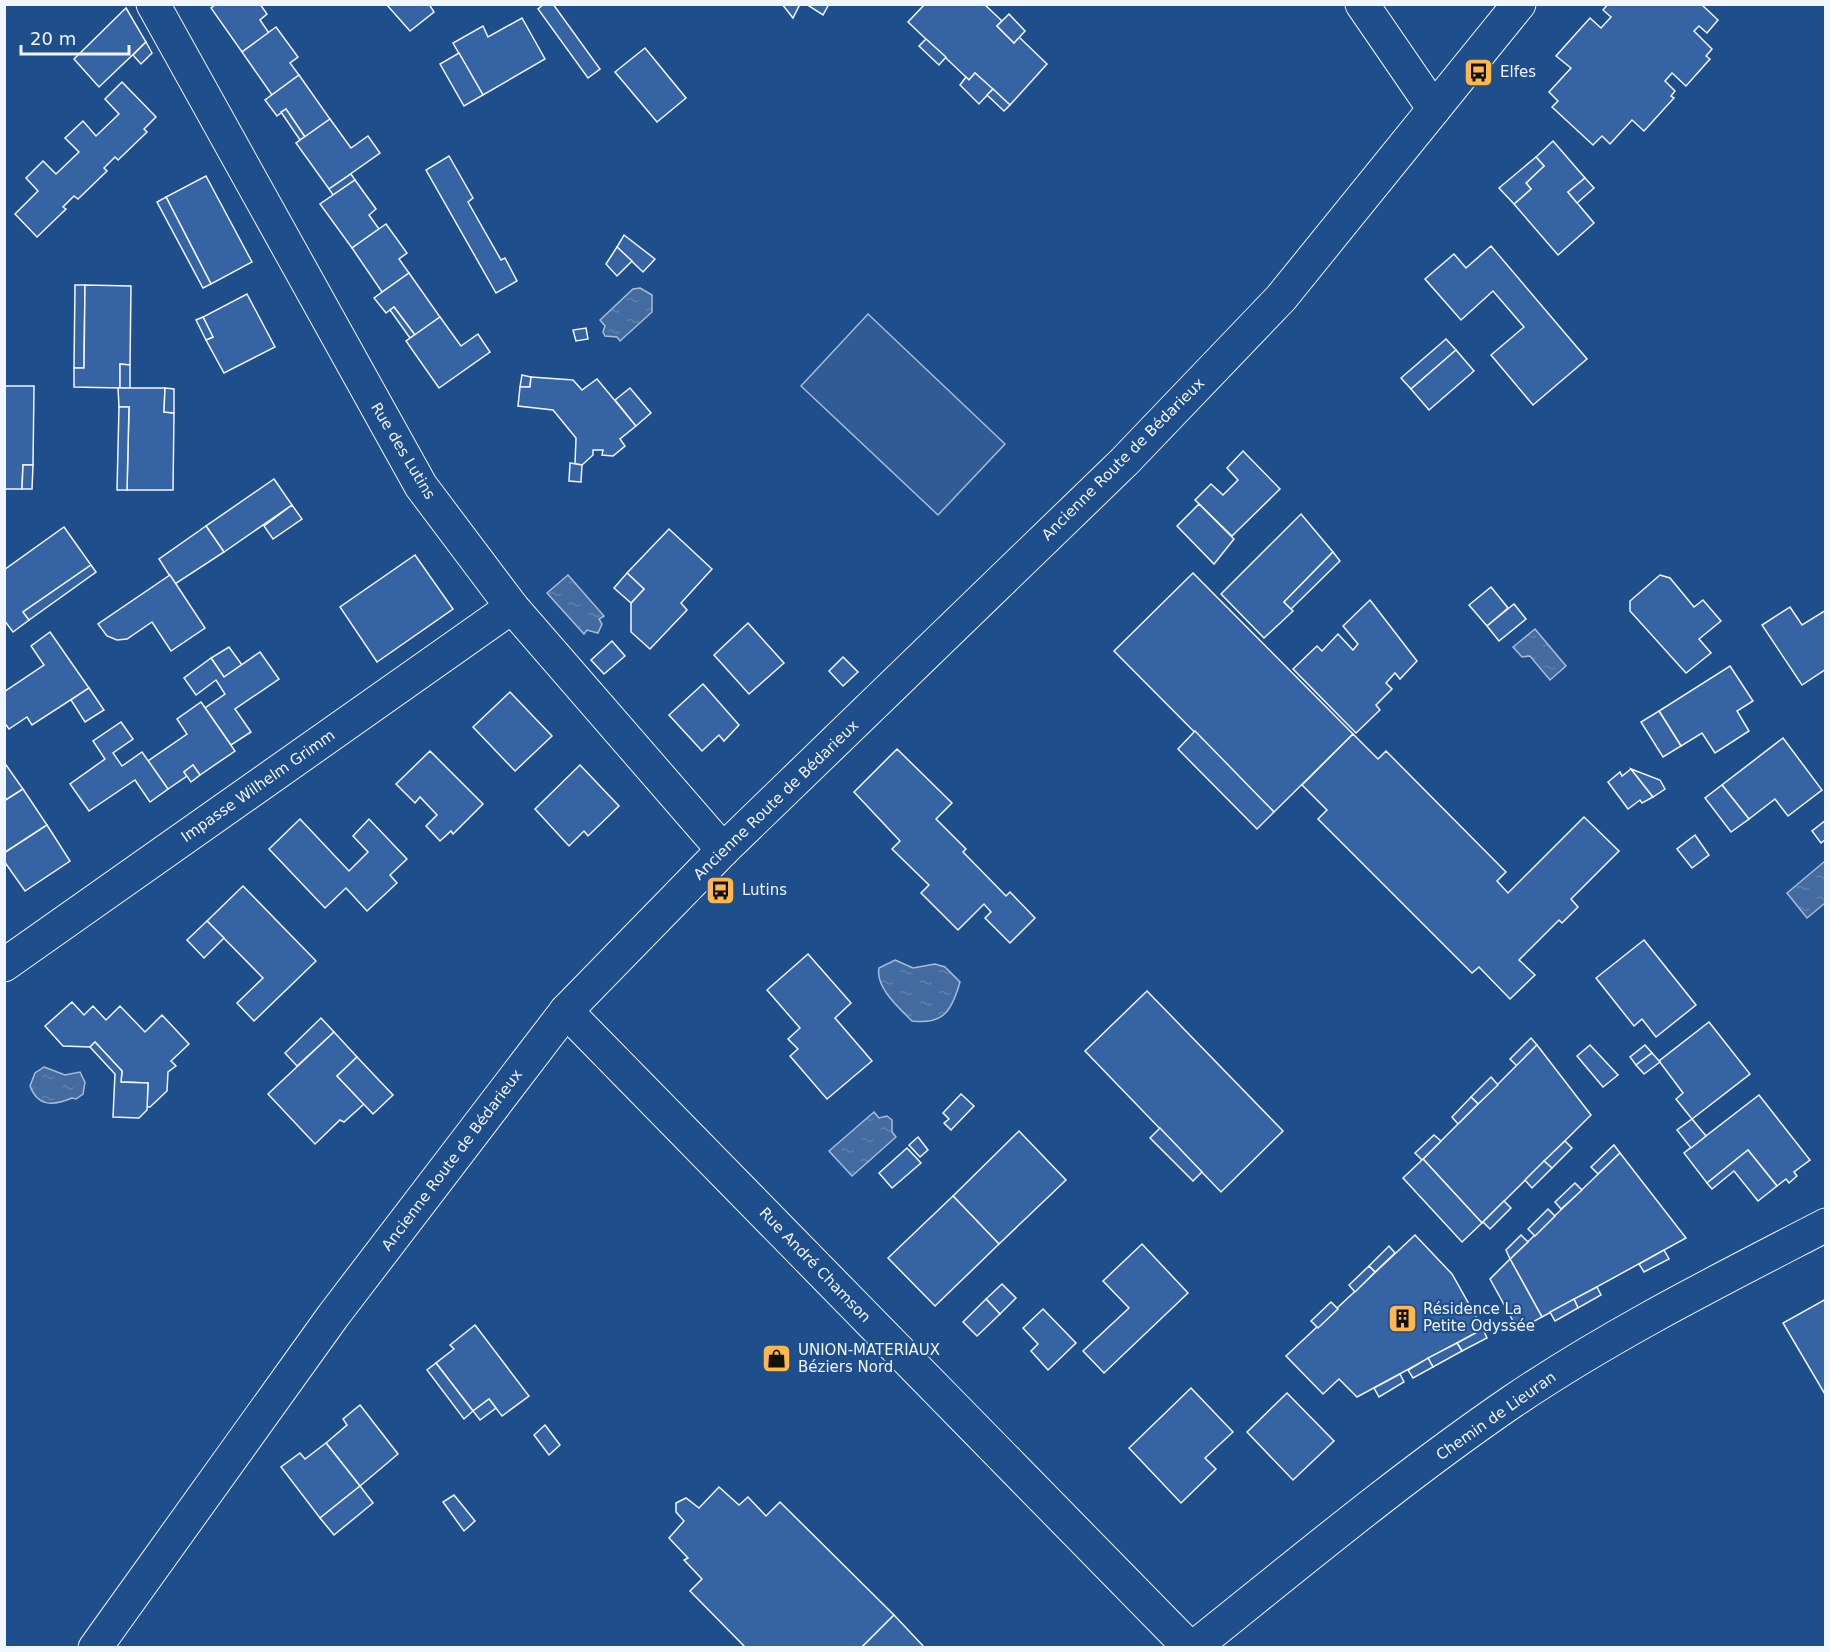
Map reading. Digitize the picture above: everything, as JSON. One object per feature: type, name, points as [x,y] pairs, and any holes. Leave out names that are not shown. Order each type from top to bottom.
[{"type":"street","name":"Rue des Lutins","points":[[153,4],[421,486],[512,607],[723,849]]},
{"type":"street","points":[[1362,4],[1434,109]]},
{"type":"street","name":"Ancienne Route de Bédarieux","points":[[95,1647],[333,1316],[566,1011],[723,849],[1132,453],[1281,298],[1519,4]]},
{"type":"street","name":"Impasse Wilhelm Grimm","points":[[4,965],[512,607]]},
{"type":"street","name":"Rue André Chamson","points":[[566,1011],[1191,1647]]},
{"type":"street","name":"Chemin de Lieuran","points":[[1191,1647],[1404,1481],[1514,1401],[1636,1325],[1826,1225]]},
{"type":"shaded area","points":[[868,314],[1005,444],[938,515],[801,386]]},
{"type":"water","points":[[640,288],[652,295],[652,312],[620,341],[617,337],[605,336],[603,332],[605,326],[600,320],[633,289]]},
{"type":"water","points":[[568,575],[604,616],[599,619],[602,624],[598,633],[587,630],[584,634],[547,593]]},
{"type":"water","points":[[1535,629],[1566,666],[1550,680],[1530,656],[1522,657],[1513,647]]},
{"type":"water","points":[[1825,861],[1825,903],[1807,918],[1787,893]]},
{"type":"water","points":[[895,960],[913,968],[935,964],[945,967],[960,982],[954,1000],[945,1014],[932,1021],[912,1021],[895,1004],[884,990],[879,968]]},
{"type":"water","points":[[44,1067],[65,1075],[80,1072],[85,1082],[83,1094],[76,1099],[52,1103],[37,1098],[30,1086],[35,1073]]},
{"type":"water","points":[[874,1112],[879,1118],[887,1116],[892,1120],[892,1132],[896,1137],[852,1176],[829,1151]]},
{"type":"building","points":[[216,4],[260,4],[267,14],[260,20],[269,33],[242,52],[211,8]]},
{"type":"building","points":[[386,4],[429,4],[434,12],[410,31]]},
{"type":"building","points":[[544,4],[553,4],[600,69],[588,78],[538,9]]},
{"type":"building","points":[[782,4],[800,4],[793,18]]},
{"type":"building","points":[[806,4],[829,4],[823,15]]},
{"type":"building","points":[[925,4],[984,4],[1002,21],[997,26],[1014,43],[1019,37],[1047,64],[1010,105],[975,73],[969,80],[908,22]]},
{"type":"building","points":[[1608,4],[1701,4],[1718,20],[1707,33],[1699,26],[1694,31],[1712,49],[1706,56],[1710,59],[1686,86],[1672,73],[1665,81],[1675,91],[1671,96],[1674,98],[1644,131],[1632,120],[1610,144],[1602,136],[1593,145],[1552,107],[1558,101],[1549,92],[1571,68],[1556,56],[1590,18],[1601,28],[1611,17],[1603,10]]},
{"type":"building","points":[[126,8],[146,42],[99,87],[74,59]]},
{"type":"building","points":[[1009,14],[1025,31],[1014,43],[997,26]]},
{"type":"building","points":[[522,18],[545,59],[483,95],[453,43],[483,26],[488,37]]},
{"type":"building","points":[[276,27],[298,57],[290,63],[299,75],[272,95],[242,52]]},
{"type":"building","points":[[926,39],[946,57],[939,65],[919,46]]},
{"type":"building","points":[[146,42],[152,53],[141,64],[133,55]]},
{"type":"building","points":[[645,48],[686,98],[657,122],[615,72]]},
{"type":"building","points":[[459,53],[483,95],[464,106],[440,64]]},
{"type":"building","points":[[975,73],[993,89],[979,104],[960,85],[966,77],[969,80]]},
{"type":"building","points":[[299,75],[330,119],[305,137],[286,109],[277,116],[265,100]]},
{"type":"building","points":[[122,82],[156,117],[144,129],[147,132],[118,160],[115,157],[104,168],[107,171],[78,199],[74,196],[63,207],[66,209],[37,237],[15,214],[38,191],[26,178],[43,161],[56,174],[79,152],[65,138],[83,121],[96,136],[119,114],[105,99]]},
{"type":"building","points":[[993,89],[1010,105],[1004,111],[987,95]]},
{"type":"building","points":[[286,109],[305,137],[300,140],[281,112]]},
{"type":"building","points":[[330,119],[351,148],[368,136],[380,153],[329,189],[296,143]]},
{"type":"building","points":[[1553,141],[1585,178],[1568,192],[1594,223],[1558,255],[1514,204],[1531,189],[1526,183],[1544,166],[1536,157]]},
{"type":"building","points":[[449,156],[473,198],[468,202],[501,260],[505,258],[517,281],[496,293],[426,170]]},
{"type":"building","points":[[1536,157],[1544,166],[1526,183],[1531,189],[1514,204],[1499,188]]},
{"type":"building","points":[[351,174],[355,180],[333,195],[329,189]]},
{"type":"building","points":[[206,176],[252,262],[211,284],[166,197]]},
{"type":"building","points":[[1585,178],[1594,188],[1577,203],[1568,192]]},
{"type":"building","points":[[355,180],[376,209],[369,215],[379,229],[352,248],[320,204]]},
{"type":"building","points":[[166,197],[211,284],[203,288],[157,202]]},
{"type":"building","points":[[386,224],[407,253],[399,259],[409,273],[382,292],[352,248]]},
{"type":"building","points":[[624,235],[655,259],[643,272],[617,247]]},
{"type":"building","points":[[1491,246],[1587,359],[1533,405],[1491,355],[1524,327],[1493,291],[1461,320],[1425,279],[1454,254],[1466,268]]},
{"type":"building","points":[[617,247],[632,261],[617,276],[606,264]]},
{"type":"building","points":[[409,273],[440,317],[415,335],[394,307],[386,313],[374,298]]},
{"type":"building","points":[[75,285],[85,285],[84,368],[74,368]]},
{"type":"building","points":[[85,285],[131,286],[130,365],[120,364],[120,388],[74,387],[74,368],[84,368]]},
{"type":"building","points":[[247,294],[275,347],[224,373],[206,340],[213,337],[203,317]]},
{"type":"building","points":[[394,307],[415,335],[410,338],[390,310]]},
{"type":"building","points":[[203,317],[213,337],[206,340],[196,320]]},
{"type":"building","points":[[440,317],[461,346],[478,334],[490,352],[439,388],[406,341]]},
{"type":"building","points":[[586,328],[588,339],[576,341],[573,330]]},
{"type":"building","points":[[1446,339],[1456,350],[1411,389],[1401,378]]},
{"type":"building","points":[[1456,350],[1474,371],[1429,410],[1411,389]]},
{"type":"building","points":[[120,364],[130,365],[130,388],[120,388]]},
{"type":"building","points":[[522,375],[531,377],[530,387],[520,387]]},
{"type":"building","points":[[531,377],[573,380],[582,390],[597,379],[636,426],[620,439],[625,446],[613,456],[602,455],[603,450],[593,450],[593,455],[582,465],[575,464],[576,438],[553,410],[518,406],[520,387],[530,387]]},
{"type":"building","points":[[4,386],[34,386],[33,465],[23,465],[22,489],[4,489]]},
{"type":"building","points":[[118,388],[165,388],[164,412],[174,413],[173,490],[127,490],[129,407],[119,407]]},
{"type":"building","points":[[165,388],[174,389],[174,413],[164,412]]},
{"type":"building","points":[[630,388],[651,413],[636,426],[615,400]]},
{"type":"building","points":[[119,407],[129,407],[127,490],[117,490]]},
{"type":"building","points":[[1243,451],[1280,489],[1232,536],[1195,500],[1211,484],[1223,495],[1238,480],[1227,468]]},
{"type":"building","points":[[570,463],[582,465],[581,482],[569,481]]},
{"type":"building","points":[[23,465],[33,465],[32,489],[22,489]]},
{"type":"building","points":[[274,479],[292,505],[224,552],[206,526]]},
{"type":"building","points":[[1199,504],[1234,539],[1214,564],[1177,526]]},
{"type":"building","points":[[292,505],[302,519],[273,539],[264,526]]},
{"type":"building","points":[[1301,514],[1333,552],[1284,602],[1293,611],[1264,638],[1221,594]]},
{"type":"building","points":[[206,526],[224,552],[175,584],[159,559]]},
{"type":"building","points":[[64,527],[91,565],[23,612],[29,620],[13,632],[4,620],[4,570]]},
{"type":"building","points":[[669,529],[712,569],[681,603],[687,610],[650,649],[631,632],[631,603],[644,589],[627,573]]},
{"type":"building","points":[[1333,552],[1340,561],[1291,609],[1284,602]]},
{"type":"building","points":[[415,555],[453,609],[377,662],[340,607]]},
{"type":"building","points":[[91,565],[96,572],[29,620],[23,612]]},
{"type":"building","points":[[627,573],[644,589],[631,603],[614,588]]},
{"type":"building","points":[[1193,573],[1353,734],[1274,812],[1114,651]]},
{"type":"building","points":[[170,575],[205,628],[171,651],[152,622],[127,639],[117,640],[107,636],[98,624]]},
{"type":"building","points":[[1660,575],[1670,578],[1694,607],[1703,600],[1721,621],[1699,639],[1711,653],[1686,673],[1630,611],[1630,601]]},
{"type":"building","points":[[1491,587],[1508,608],[1487,626],[1469,605]]},
{"type":"building","points":[[1370,600],[1417,661],[1400,679],[1395,673],[1386,683],[1392,689],[1376,705],[1380,710],[1356,733],[1293,669],[1317,646],[1322,651],[1338,634],[1353,650],[1358,644],[1343,626]]},
{"type":"building","points":[[1514,604],[1526,619],[1499,641],[1487,626]]},
{"type":"building","points":[[1790,607],[1802,625],[1826,610],[1826,669],[1802,685],[1762,625]]},
{"type":"building","points":[[748,623],[784,663],[749,694],[714,655]]},
{"type":"building","points":[[50,632],[89,688],[32,725],[27,717],[9,729],[4,722],[4,692],[44,665],[31,646]]},
{"type":"building","points":[[612,641],[625,656],[604,674],[591,660]]},
{"type":"building","points":[[229,647],[242,665],[224,677],[211,658]]},
{"type":"building","points":[[260,652],[279,679],[235,709],[251,732],[231,745],[205,708],[225,694],[216,680],[196,695],[184,678],[211,658],[224,677]]},
{"type":"building","points":[[843,657],[858,672],[843,686],[829,671]]},
{"type":"building","points":[[1730,666],[1753,701],[1737,711],[1749,731],[1715,753],[1702,733],[1681,746],[1659,711]]},
{"type":"building","points":[[703,684],[739,725],[724,741],[719,735],[702,751],[669,715]]},
{"type":"building","points":[[89,688],[104,710],[85,722],[71,700]]},
{"type":"building","points":[[510,692],[552,736],[515,771],[473,727]]},
{"type":"building","points":[[201,702],[235,751],[200,775],[193,765],[184,772],[187,776],[168,789],[148,761],[187,734],[177,719]]},
{"type":"building","points":[[1659,711],[1681,746],[1663,757],[1641,722]]},
{"type":"building","points":[[121,722],[133,739],[113,753],[122,766],[142,752],[168,789],[150,802],[135,780],[89,811],[70,784],[105,759],[93,741]]},
{"type":"building","points":[[1195,731],[1274,812],[1257,829],[1178,749]]},
{"type":"building","points":[[1353,734],[1378,759],[1386,751],[1506,872],[1497,881],[1508,893],[1584,817],[1619,851],[1571,899],[1578,907],[1562,923],[1559,920],[1519,960],[1535,975],[1510,999],[1479,967],[1472,973],[1318,819],[1327,810],[1302,785]]},
{"type":"building","points":[[1783,738],[1822,790],[1788,816],[1775,799],[1749,819],[1722,785]]},
{"type":"building","points":[[897,749],[952,803],[936,819],[966,849],[963,852],[1006,896],[1010,892],[1035,918],[1010,943],[985,918],[991,912],[984,904],[958,930],[921,893],[929,885],[892,849],[900,841],[854,792]]},
{"type":"building","points":[[430,751],[483,804],[453,834],[451,831],[440,841],[426,826],[437,815],[420,797],[415,803],[396,784]]},
{"type":"building","points":[[4,762],[23,789],[4,801]]},
{"type":"building","points":[[193,765],[200,775],[191,782],[184,772]]},
{"type":"building","points":[[580,765],[619,806],[588,836],[584,831],[569,846],[535,809]]},
{"type":"building","points":[[1631,769],[1653,797],[1642,803],[1640,800],[1628,809],[1608,782],[1620,772],[1622,776]]},
{"type":"building","points":[[1631,769],[1660,780],[1665,789],[1653,797]]},
{"type":"building","points":[[1722,785],[1749,819],[1731,832],[1705,798]]},
{"type":"building","points":[[23,789],[47,825],[4,853],[4,801]]},
{"type":"building","points":[[300,819],[349,871],[368,852],[353,836],[369,819],[407,859],[390,875],[397,883],[367,911],[346,888],[325,908],[269,849]]},
{"type":"building","points":[[1826,820],[1826,839],[1821,843],[1812,831]]},
{"type":"building","points":[[47,825],[70,861],[25,891],[4,861],[4,853]]},
{"type":"building","points":[[1695,835],[1709,855],[1692,868],[1677,849]]},
{"type":"building","points":[[243,886],[316,961],[254,1021],[237,1003],[263,978],[207,921]]},
{"type":"building","points":[[207,921],[224,938],[204,958],[187,940]]},
{"type":"building","points":[[1644,940],[1696,1005],[1656,1037],[1642,1019],[1634,1026],[1596,978]]},
{"type":"building","points":[[808,954],[851,1003],[835,1018],[872,1061],[827,1099],[790,1056],[798,1049],[788,1039],[800,1028],[767,990]]},
{"type":"building","points":[[1147,991],[1283,1131],[1221,1192],[1085,1051]]},
{"type":"building","points":[[72,1002],[84,1015],[93,1006],[106,1020],[120,1006],[145,1032],[162,1015],[189,1044],[171,1061],[176,1066],[168,1072],[167,1091],[150,1107],[147,1107],[148,1083],[121,1082],[122,1071],[95,1042],[90,1047],[63,1046],[45,1026]]},
{"type":"building","points":[[321,1018],[334,1032],[297,1066],[285,1053]]},
{"type":"building","points":[[1709,1022],[1750,1074],[1692,1119],[1676,1099],[1683,1093],[1659,1061]]},
{"type":"building","points":[[334,1032],[357,1057],[337,1076],[364,1104],[344,1122],[340,1120],[315,1144],[268,1094]]},
{"type":"building","points":[[1531,1038],[1537,1045],[1517,1066],[1510,1059]]},
{"type":"building","points":[[95,1042],[122,1071],[121,1082],[148,1083],[147,1110],[139,1118],[113,1117],[115,1074],[90,1047]]},
{"type":"building","points":[[1537,1045],[1591,1115],[1482,1223],[1423,1159]]},
{"type":"building","points":[[1590,1045],[1618,1075],[1603,1087],[1577,1056]]},
{"type":"building","points":[[1645,1045],[1652,1053],[1636,1065],[1630,1057]]},
{"type":"building","points":[[1652,1053],[1660,1062],[1644,1074],[1636,1065]]},
{"type":"building","points":[[357,1057],[393,1095],[373,1114],[337,1076]]},
{"type":"building","points":[[1491,1077],[1498,1085],[1478,1104],[1471,1097]]},
{"type":"building","points":[[961,1094],[974,1106],[951,1130],[944,1123],[949,1119],[943,1113]]},
{"type":"building","points":[[1759,1095],[1810,1160],[1794,1172],[1797,1176],[1789,1183],[1786,1179],[1777,1186],[1748,1150],[1707,1183],[1684,1153]]},
{"type":"building","points":[[1471,1097],[1478,1104],[1458,1124],[1452,1117]]},
{"type":"building","points":[[1692,1119],[1706,1136],[1691,1148],[1677,1130]]},
{"type":"building","points":[[1160,1128],[1202,1172],[1193,1181],[1150,1138]]},
{"type":"building","points":[[1019,1131],[1066,1180],[999,1244],[953,1196]]},
{"type":"building","points":[[1434,1135],[1441,1141],[1422,1160],[1415,1153]]},
{"type":"building","points":[[918,1137],[928,1150],[920,1157],[909,1145]]},
{"type":"building","points":[[1565,1141],[1572,1148],[1552,1168],[1544,1161]]},
{"type":"building","points":[[1614,1145],[1620,1153],[1598,1174],[1591,1167]]},
{"type":"building","points":[[907,1148],[921,1163],[892,1188],[879,1173]]},
{"type":"building","points":[[1748,1150],[1777,1186],[1758,1201],[1734,1171],[1712,1189],[1707,1183]]},
{"type":"building","name":"Résidence La Petite Odyssée","points":[[1620,1153],[1686,1238],[1542,1317],[1510,1259]]},
{"type":"building","points":[[1423,1159],[1482,1223],[1462,1242],[1403,1178]]},
{"type":"building","points":[[1544,1161],[1552,1168],[1532,1188],[1525,1180]]},
{"type":"building","points":[[1575,1183],[1582,1190],[1561,1209],[1555,1202]]},
{"type":"building","points":[[953,1196],[999,1244],[935,1306],[888,1258]]},
{"type":"building","points":[[1504,1201],[1511,1208],[1490,1229],[1483,1222]]},
{"type":"building","points":[[1548,1209],[1555,1216],[1535,1236],[1528,1229]]},
{"type":"building","name":"Résidence La Petite Odyssée","points":[[1415,1235],[1452,1274],[1483,1329],[1357,1397],[1339,1379],[1323,1394],[1286,1356]]},
{"type":"building","points":[[1521,1235],[1528,1242],[1510,1259],[1506,1250]]},
{"type":"building","points":[[1142,1244],[1188,1293],[1104,1373],[1083,1351],[1129,1308],[1103,1281]]},
{"type":"building","points":[[1389,1246],[1395,1253],[1375,1272],[1369,1266]]},
{"type":"building","points":[[1664,1250],[1669,1259],[1644,1272],[1639,1264]]},
{"type":"building","points":[[1510,1259],[1542,1317],[1518,1330],[1490,1279]]},
{"type":"building","points":[[1369,1266],[1375,1272],[1355,1292],[1349,1285]]},
{"type":"building","points":[[1002,1284],[1016,1298],[1000,1314],[986,1299]]},
{"type":"building","points":[[1597,1287],[1601,1295],[1578,1308],[1574,1299]]},
{"type":"building","points":[[986,1299],[1000,1314],[977,1336],[963,1322]]},
{"type":"building","points":[[1574,1299],[1578,1308],[1555,1321],[1550,1312]]},
{"type":"building","points":[[1826,1299],[1826,1396],[1783,1323]]},
{"type":"building","points":[[1331,1302],[1338,1309],[1318,1328],[1311,1321]]},
{"type":"building","points":[[1043,1309],[1076,1343],[1048,1370],[1031,1351],[1038,1344],[1023,1328]]},
{"type":"building","points":[[475,1325],[529,1396],[502,1416],[489,1399],[473,1411],[436,1363],[454,1349],[450,1345]]},
{"type":"building","points":[[1483,1329],[1487,1338],[1462,1351],[1457,1343]]},
{"type":"building","points":[[1457,1343],[1462,1351],[1433,1367],[1428,1358]]},
{"type":"building","points":[[1428,1358],[1433,1367],[1413,1378],[1408,1370]]},
{"type":"building","points":[[436,1363],[473,1411],[464,1419],[427,1370]]},
{"type":"building","points":[[1400,1374],[1404,1382],[1379,1397],[1374,1388]]},
{"type":"building","points":[[1191,1388],[1233,1432],[1205,1458],[1216,1469],[1181,1503],[1129,1448]]},
{"type":"building","points":[[1287,1393],[1334,1441],[1293,1480],[1247,1432]]},
{"type":"building","points":[[489,1399],[496,1408],[480,1420],[473,1411]]},
{"type":"building","points":[[360,1405],[398,1454],[360,1486],[326,1443],[347,1425],[343,1419]]},
{"type":"building","points":[[545,1425],[560,1445],[549,1455],[534,1435]]},
{"type":"building","points":[[326,1443],[360,1486],[320,1518],[281,1467],[300,1453],[305,1459]]},
{"type":"building","points":[[360,1486],[373,1503],[334,1535],[320,1518]]},
{"type":"building","points":[[719,1487],[739,1505],[748,1497],[766,1516],[780,1502],[894,1615],[861,1648],[746,1648],[690,1591],[702,1579],[684,1560],[688,1558],[669,1538],[684,1521],[676,1512],[676,1503],[686,1498],[699,1508]]},
{"type":"building","points":[[454,1495],[475,1521],[464,1531],[443,1502]]},
{"type":"building","points":[[894,1615],[925,1648],[861,1648]]},
{"type":"place","name":"Elfes","points":[[1479,72]]},
{"type":"place","name":"Lutins","points":[[721,890]]},
{"type":"place","name":"Résidence La Petite Odyssée","points":[[1402,1318]]},
{"type":"place","name":"UNION-MATERIAUX Béziers Nord","points":[[777,1359]]}]
